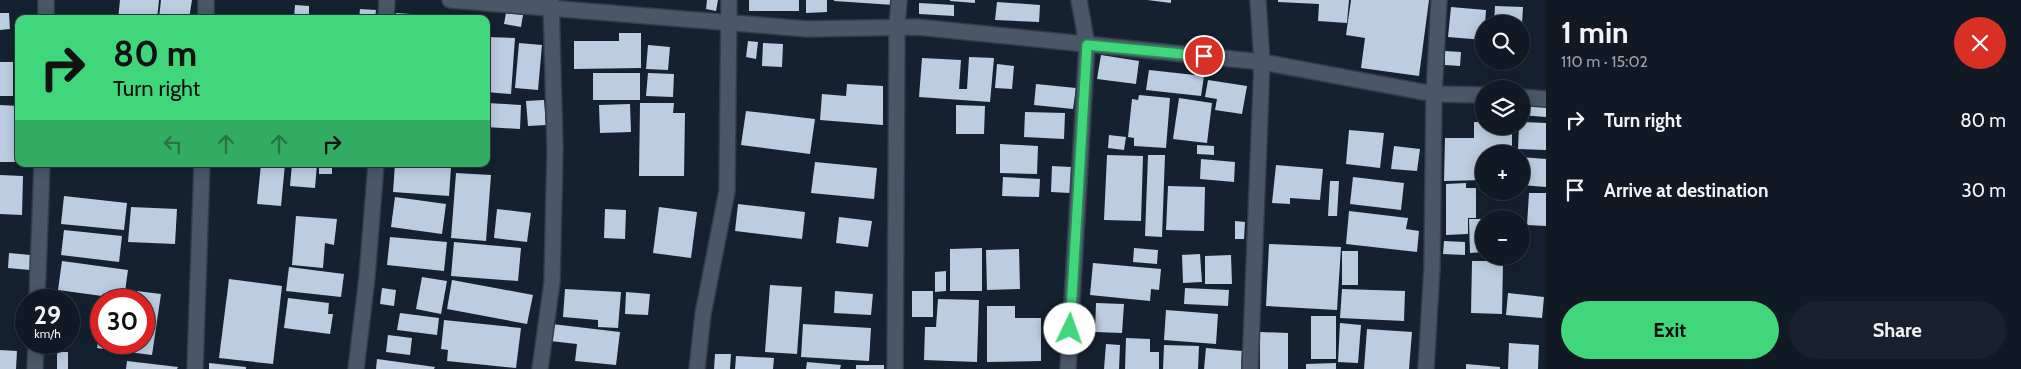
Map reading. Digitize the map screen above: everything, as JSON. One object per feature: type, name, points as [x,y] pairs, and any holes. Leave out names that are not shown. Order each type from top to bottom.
[{"type":"street","points":[[46,0],[46,15]]},
{"type":"street","points":[[206,0],[206,15]]},
{"type":"street","points":[[386,15],[387,0]]},
{"type":"street","points":[[450,0],[551,4],[728,23],[807,29],[918,27],[1262,62],[1434,94],[1475,95]]},
{"type":"street","points":[[697,369],[704,314],[727,191],[729,0]]},
{"type":"street","points":[[894,369],[897,27],[899,0]]},
{"type":"street","points":[[1068,369],[1087,45],[1079,0]]},
{"type":"street","points":[[1250,369],[1262,62],[1258,0]]},
{"type":"street","points":[[1426,369],[1432,266],[1434,94],[1439,0]]},
{"type":"street","points":[[540,369],[552,282],[555,150],[551,4]]},
{"type":"street","points":[[1530,98],[1546,99]]},
{"type":"street","points":[[37,289],[42,167]]},
{"type":"street","points":[[195,369],[202,167]]},
{"type":"street","points":[[356,369],[367,278],[376,167]]},
{"type":"street","points":[[35,369],[36,354]]},
{"type":"building","points":[[120,0],[159,0],[157,15],[118,15]]},
{"type":"building","points":[[161,0],[192,0],[190,15],[159,15]]},
{"type":"building","points":[[707,0],[718,0],[716,11],[706,9]]},
{"type":"building","points":[[749,0],[799,0],[799,11],[749,11]]},
{"type":"building","points":[[806,0],[827,0],[827,12],[806,13]]},
{"type":"building","points":[[894,0],[894,5],[834,1]]},
{"type":"building","points":[[975,0],[975,3],[950,1]]},
{"type":"building","points":[[1147,0],[1171,0],[1171,3]]},
{"type":"building","points":[[1278,0],[1349,0],[1347,23],[1318,21],[1319,4],[1278,2]]},
{"type":"building","points":[[1351,0],[1429,0],[1419,76],[1361,68],[1365,38],[1346,35]]},
{"type":"building","points":[[997,2],[1040,5],[1039,22],[995,20]]},
{"type":"building","points":[[919,3],[954,5],[954,16],[919,14]]},
{"type":"building","points":[[295,5],[309,6],[309,15],[294,15]]},
{"type":"building","points":[[1495,6],[1523,7],[1523,15],[1494,15]]},
{"type":"building","points":[[1451,7],[1486,10],[1486,15],[1475,15],[1475,39],[1448,37]]},
{"type":"building","points":[[360,9],[376,10],[375,15],[359,15]]},
{"type":"building","points":[[0,13],[9,13],[10,29],[0,30]]},
{"type":"building","points":[[396,13],[425,15],[396,15]]},
{"type":"building","points":[[506,13],[523,15],[521,27],[504,24]]},
{"type":"building","points":[[619,33],[641,33],[641,68],[574,69],[574,41],[619,41]]},
{"type":"building","points":[[490,37],[515,38],[511,94],[490,92]]},
{"type":"building","points":[[748,41],[758,42],[756,59],[746,57]]},
{"type":"building","points":[[519,43],[542,45],[538,90],[515,88]]},
{"type":"building","points":[[763,43],[783,44],[782,67],[762,66]]},
{"type":"building","points":[[648,45],[670,47],[668,70],[646,69]]},
{"type":"building","points":[[1445,51],[1461,52],[1460,66],[1445,65]]},
{"type":"building","points":[[1101,55],[1139,61],[1136,84],[1097,79]]},
{"type":"building","points":[[969,57],[994,58],[990,102],[919,97],[922,58],[961,60],[959,89],[967,89]]},
{"type":"building","points":[[0,62],[13,62],[13,96],[0,96]]},
{"type":"building","points":[[997,64],[1014,66],[1012,89],[995,88]]},
{"type":"building","points":[[1149,70],[1204,76],[1201,96],[1146,90]]},
{"type":"building","points":[[593,73],[640,73],[640,100],[593,100]]},
{"type":"building","points":[[648,73],[674,74],[673,97],[646,96]]},
{"type":"building","points":[[1208,80],[1247,86],[1242,114],[1215,110],[1217,99],[1205,97]]},
{"type":"building","points":[[847,84],[883,86],[883,125],[820,120],[822,94],[846,96]]},
{"type":"building","points":[[1036,84],[1076,88],[1073,109],[1034,105]]},
{"type":"building","points":[[1139,95],[1170,98],[1166,148],[1134,146],[1134,138],[1128,137],[1132,99],[1138,100]]},
{"type":"building","points":[[1179,98],[1212,103],[1207,143],[1173,139]]},
{"type":"building","points":[[544,100],[546,125],[528,126],[526,101]]},
{"type":"building","points":[[1530,100],[1546,101],[1546,117],[1530,116]]},
{"type":"building","points":[[490,103],[521,105],[520,129],[490,127]]},
{"type":"building","points":[[640,103],[674,103],[673,113],[685,113],[684,176],[639,176]]},
{"type":"building","points":[[630,104],[631,132],[600,133],[599,105]]},
{"type":"building","points":[[0,105],[15,106],[15,162],[0,162]]},
{"type":"building","points":[[956,105],[985,106],[984,134],[956,134]]},
{"type":"building","points":[[746,111],[815,119],[810,154],[741,145]]},
{"type":"building","points":[[1025,112],[1065,113],[1064,139],[1024,137]]},
{"type":"building","points":[[1475,122],[1475,135],[1512,135],[1512,145],[1475,145],[1475,180],[1444,181],[1445,138],[1474,138]]},
{"type":"building","points":[[1530,122],[1546,123],[1546,150],[1530,149],[1530,145],[1518,145],[1519,135],[1530,135]]},
{"type":"building","points":[[1349,130],[1384,133],[1380,168],[1346,164]]},
{"type":"building","points":[[1109,135],[1126,137],[1124,150],[1108,148]]},
{"type":"building","points":[[1000,144],[1038,146],[1037,174],[1000,173]]},
{"type":"building","points":[[1197,145],[1214,146],[1214,155],[1197,154]]},
{"type":"building","points":[[1394,146],[1420,149],[1417,171],[1391,169]]},
{"type":"building","points":[[1107,155],[1143,156],[1141,221],[1104,220]]},
{"type":"building","points":[[1148,155],[1165,155],[1162,237],[1145,236]]},
{"type":"building","points":[[1530,158],[1546,159],[1546,187],[1530,186]]},
{"type":"building","points":[[1201,159],[1235,162],[1234,182],[1200,179]]},
{"type":"building","points":[[815,162],[877,168],[874,199],[811,193]]},
{"type":"building","points":[[1276,165],[1323,169],[1320,200],[1290,198],[1290,204],[1272,203]]},
{"type":"building","points":[[1052,166],[1071,167],[1070,193],[1051,192]]},
{"type":"building","points":[[261,167],[285,167],[281,206],[257,204]]},
{"type":"building","points":[[292,167],[317,167],[315,188],[290,186]]},
{"type":"building","points":[[319,167],[332,167],[332,174],[319,174]]},
{"type":"building","points":[[395,167],[451,167],[449,196],[393,192]]},
{"type":"building","points":[[456,173],[491,175],[486,241],[451,238]]},
{"type":"building","points":[[0,175],[23,176],[22,215],[0,214]]},
{"type":"building","points":[[1003,177],[1040,179],[1039,197],[1002,196]]},
{"type":"building","points":[[1353,177],[1404,183],[1401,210],[1350,204]]},
{"type":"building","points":[[1330,181],[1339,181],[1337,216],[1328,216]]},
{"type":"building","points":[[1466,183],[1466,188],[1475,188],[1475,218],[1468,218],[1468,234],[1446,235],[1446,184]]},
{"type":"building","points":[[1168,186],[1205,187],[1204,231],[1166,230]]},
{"type":"building","points":[[1530,193],[1546,193],[1546,226],[1530,225],[1530,210],[1528,210]]},
{"type":"building","points":[[64,196],[127,203],[124,230],[61,224]]},
{"type":"building","points":[[395,197],[446,204],[442,234],[391,227]]},
{"type":"building","points":[[738,204],[805,212],[802,239],[735,231]]},
{"type":"building","points":[[131,207],[177,209],[175,244],[128,242]]},
{"type":"building","points":[[659,207],[697,212],[691,258],[653,253]]},
{"type":"building","points":[[497,209],[531,213],[527,242],[494,238]]},
{"type":"building","points":[[605,209],[626,210],[625,239],[604,238]]},
{"type":"building","points":[[1349,211],[1408,218],[1406,229],[1419,231],[1417,252],[1346,244]]},
{"type":"building","points":[[296,216],[337,219],[334,245],[325,243],[323,268],[292,265]]},
{"type":"building","points":[[839,217],[872,221],[868,247],[836,243]]},
{"type":"building","points":[[1469,219],[1475,219],[1475,253],[1470,253]]},
{"type":"building","points":[[1235,221],[1245,222],[1244,239],[1235,239]]},
{"type":"building","points":[[64,230],[122,236],[119,262],[61,255]]},
{"type":"building","points":[[390,237],[447,242],[444,271],[387,265]]},
{"type":"building","points":[[1444,241],[1465,242],[1465,255],[1443,254]]},
{"type":"building","points":[[454,242],[521,248],[518,281],[451,276]]},
{"type":"building","points":[[1269,244],[1341,247],[1337,310],[1266,306]]},
{"type":"building","points":[[982,248],[982,291],[950,291],[950,249]]},
{"type":"building","points":[[1134,248],[1158,250],[1157,264],[1133,262]]},
{"type":"building","points":[[1019,249],[1020,289],[987,290],[986,250]]},
{"type":"building","points":[[1342,251],[1358,251],[1358,285],[1342,285]]},
{"type":"building","points":[[9,253],[31,255],[30,270],[8,268]]},
{"type":"building","points":[[1200,254],[1202,282],[1183,283],[1182,255]]},
{"type":"building","points":[[1231,255],[1232,284],[1205,284],[1205,256]]},
{"type":"building","points":[[62,261],[128,270],[125,289],[90,289],[90,294],[80,293],[80,289],[58,289]]},
{"type":"building","points":[[1472,261],[1475,261],[1475,265],[1503,265],[1502,314],[1471,313]]},
{"type":"building","points":[[1093,263],[1161,269],[1159,290],[1151,289],[1150,301],[1090,295]]},
{"type":"building","points":[[289,267],[344,274],[341,297],[286,291]]},
{"type":"building","points":[[946,271],[946,291],[935,292],[935,272]]},
{"type":"building","points":[[422,277],[447,281],[441,314],[416,309]]},
{"type":"building","points":[[229,279],[282,286],[273,364],[219,358]]},
{"type":"building","points":[[452,280],[533,295],[527,324],[447,309]]},
{"type":"building","points":[[770,285],[802,287],[797,354],[765,352]]},
{"type":"building","points":[[382,288],[396,290],[394,306],[380,304]]},
{"type":"building","points":[[1185,288],[1229,290],[1228,306],[1184,304]]},
{"type":"building","points":[[565,289],[621,292],[618,328],[598,327],[598,320],[563,317]]},
{"type":"building","points":[[1342,289],[1405,291],[1404,321],[1340,318]]},
{"type":"building","points":[[835,291],[873,294],[871,315],[834,313]]},
{"type":"building","points":[[912,291],[933,291],[933,317],[912,317]]},
{"type":"building","points":[[626,292],[650,294],[648,315],[625,314]]},
{"type":"building","points":[[155,293],[161,294],[155,335]]},
{"type":"building","points":[[1508,293],[1544,297],[1542,318],[1506,315]]},
{"type":"building","points":[[288,298],[329,303],[328,314],[333,314],[330,334],[284,328]]},
{"type":"building","points":[[938,299],[979,300],[977,362],[924,360],[925,327],[936,327]]},
{"type":"building","points":[[1096,303],[1124,304],[1122,333],[1095,332]]},
{"type":"building","points":[[987,306],[1015,306],[1015,318],[1041,318],[1041,361],[987,362]]},
{"type":"building","points":[[1166,310],[1218,314],[1216,344],[1164,340]]},
{"type":"building","points":[[400,313],[439,318],[437,335],[397,330]]},
{"type":"building","points":[[1311,316],[1336,316],[1336,359],[1311,359]]},
{"type":"building","points":[[444,320],[521,328],[516,368],[447,361],[448,350],[441,349]]},
{"type":"building","points":[[1340,323],[1361,325],[1358,363],[1338,362]]},
{"type":"building","points":[[552,324],[620,332],[616,365],[575,361],[577,344],[550,341]]},
{"type":"building","points":[[803,324],[871,328],[869,361],[801,357]]},
{"type":"building","points":[[1367,329],[1412,332],[1409,369],[1364,369]]},
{"type":"building","points":[[1260,332],[1288,333],[1288,369],[1260,369]]},
{"type":"building","points":[[388,335],[412,338],[410,355],[386,352]]},
{"type":"building","points":[[1126,338],[1150,339],[1150,352],[1159,352],[1159,369],[1125,369]]},
{"type":"building","points":[[1509,343],[1539,345],[1538,369],[1508,369]]},
{"type":"building","points":[[1106,344],[1120,345],[1119,369],[1104,369]]},
{"type":"building","points":[[1164,345],[1199,346],[1198,369],[1163,369]]},
{"type":"building","points":[[1206,348],[1242,351],[1241,369],[1204,369]]},
{"type":"building","points":[[0,350],[15,351],[15,354],[17,354],[16,369],[0,369]]},
{"type":"building","points":[[57,354],[68,354],[68,369],[57,369]]},
{"type":"building","points":[[715,354],[731,354],[730,369],[714,369]]},
{"type":"building","points":[[736,356],[774,358],[773,369],[735,369]]},
{"type":"building","points":[[377,359],[435,367],[434,369],[376,369]]},
{"type":"building","points":[[127,361],[178,367],[177,369],[126,369]]},
{"type":"building","points":[[807,362],[841,365],[840,369],[806,369]]},
{"type":"building","points":[[209,363],[246,367],[246,369],[209,369]]},
{"type":"building","points":[[1336,363],[1336,369],[1306,369],[1306,364]]},
{"type":"building","points":[[1466,364],[1500,367],[1500,369],[1466,369]]},
{"type":"building","points":[[856,365],[884,365],[884,369],[856,369]]},
{"type":"route","points":[[1070,329],[1087,45],[1204,56]]}]
